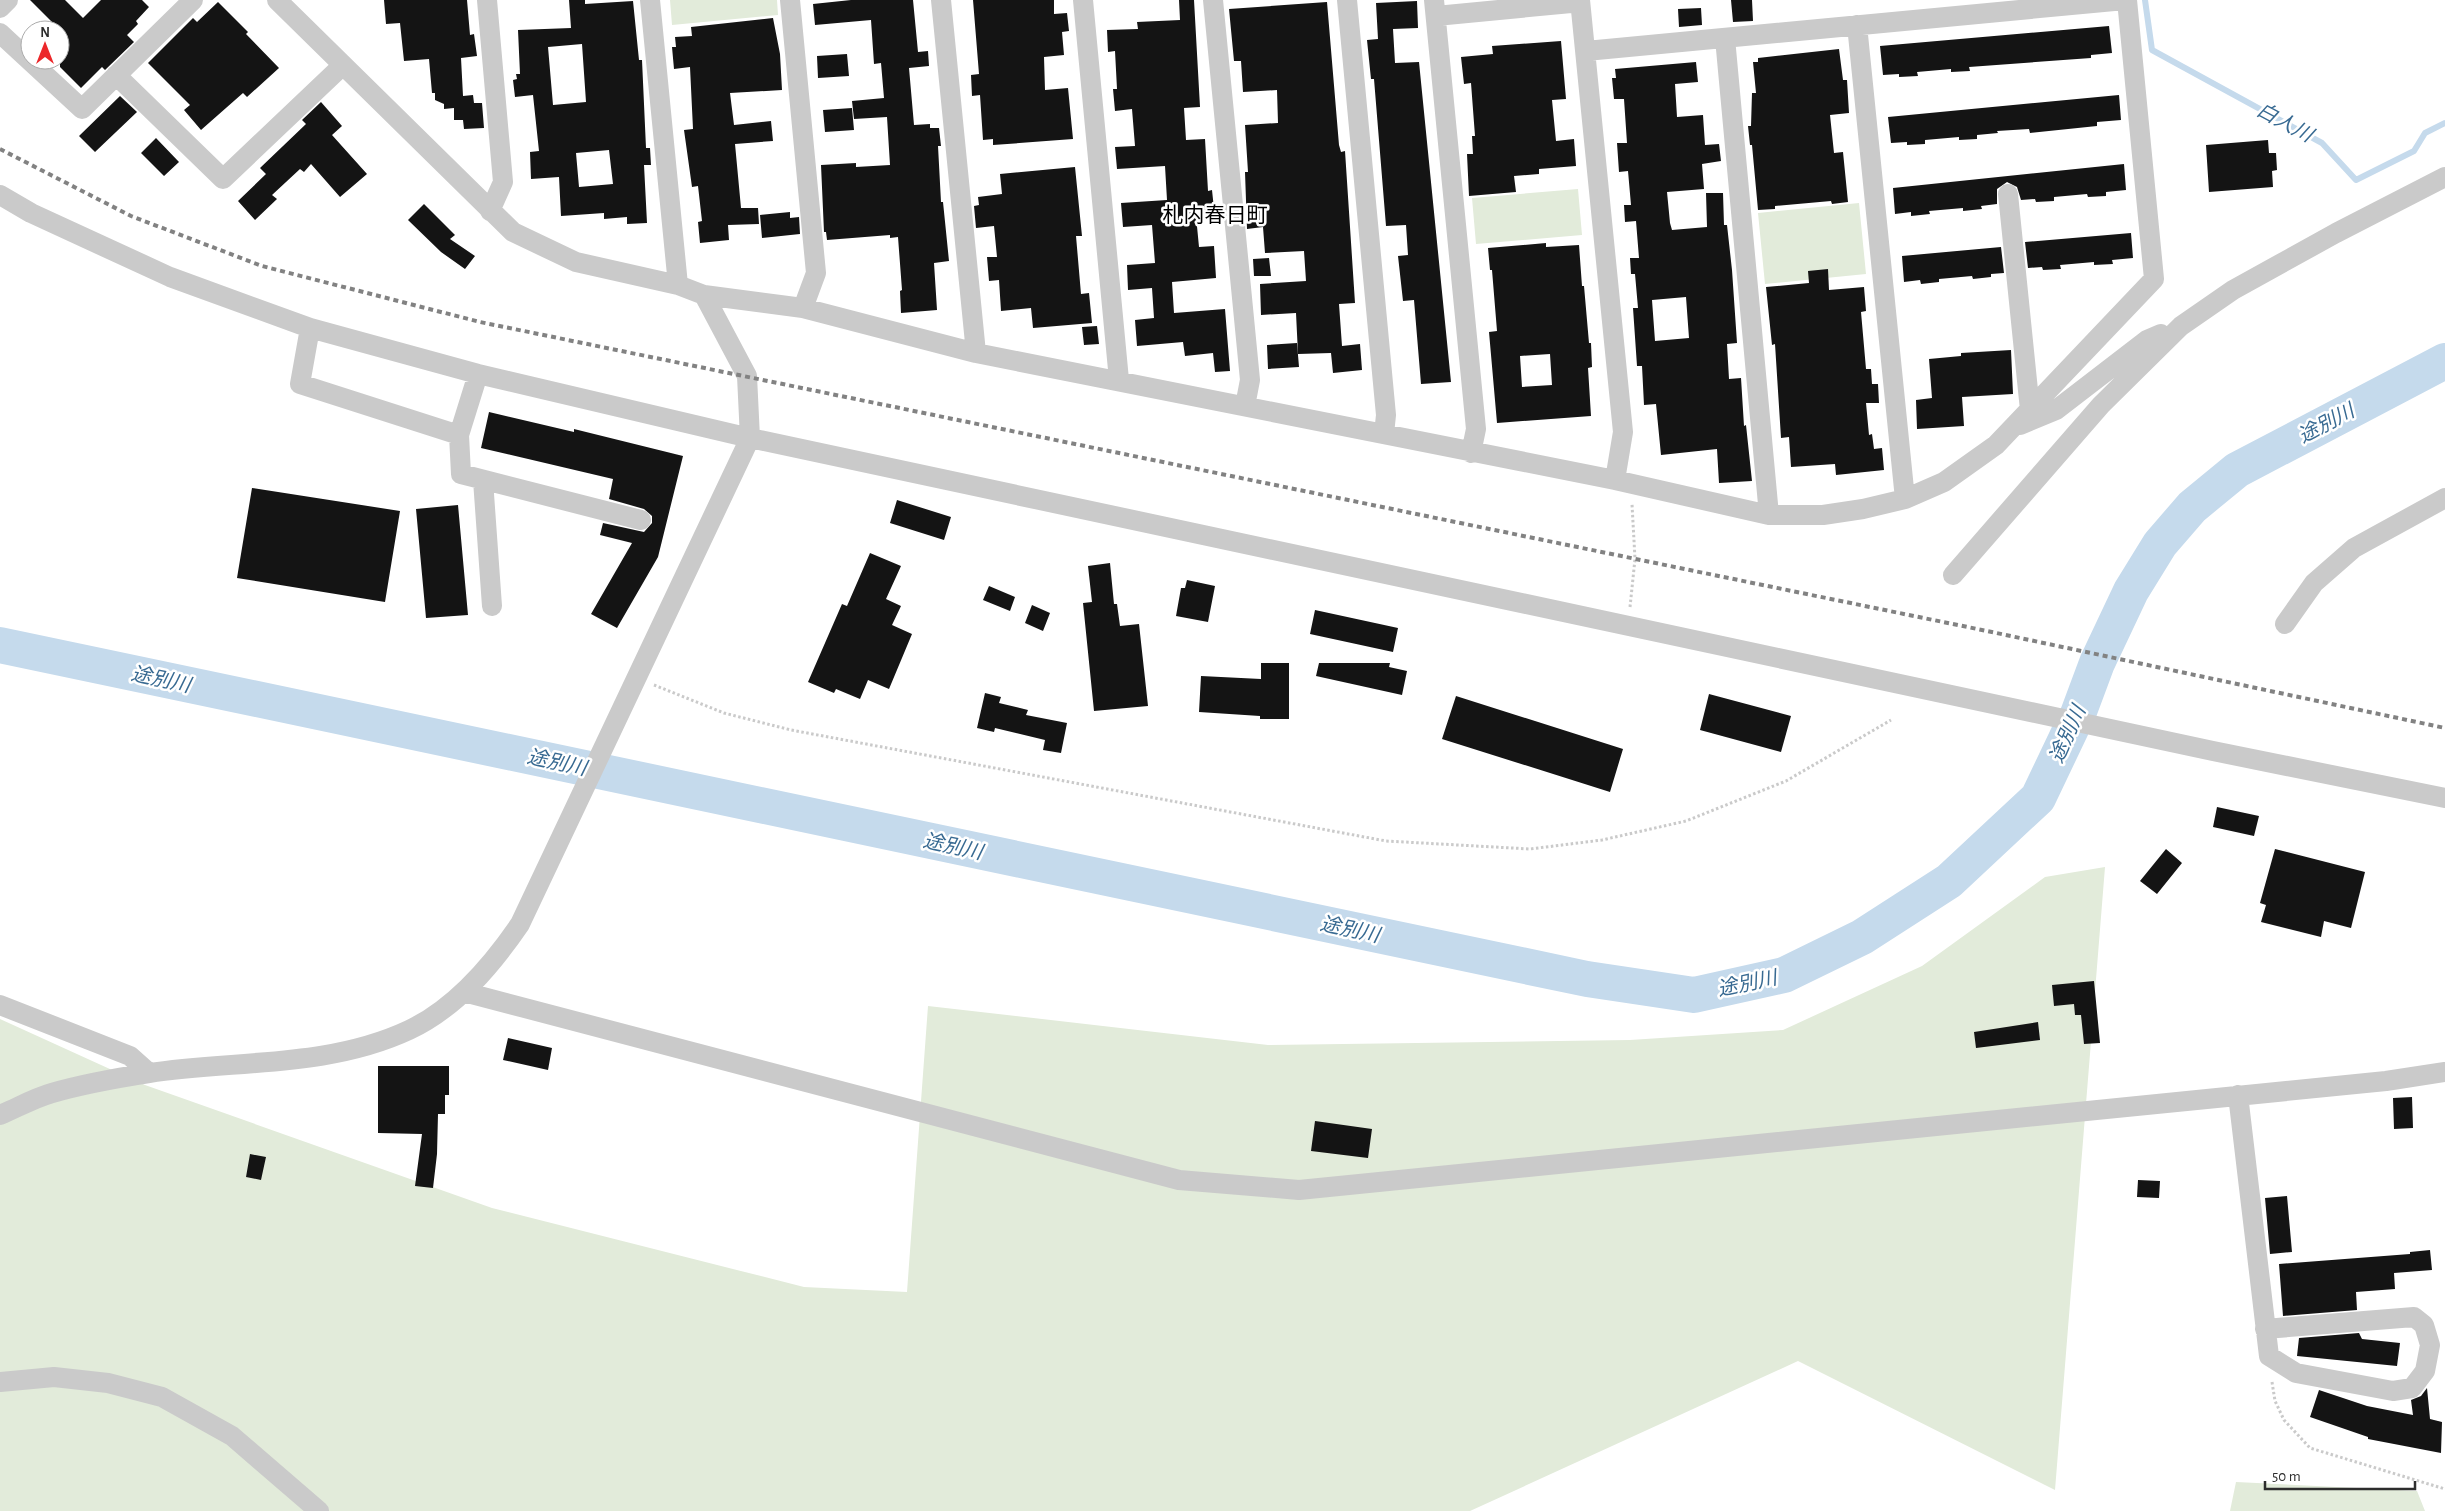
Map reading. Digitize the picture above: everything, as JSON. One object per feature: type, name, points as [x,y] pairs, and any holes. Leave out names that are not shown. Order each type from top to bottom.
[{"type":"street","points":[[0,8],[8,0]]},
{"type":"street","points":[[0,34],[82,109],[193,0]]},
{"type":"street","points":[[487,0],[503,182],[490,211]]},
{"type":"street","points":[[650,0],[678,285]]},
{"type":"street","points":[[790,0],[816,273],[803,308]]},
{"type":"street","points":[[941,0],[976,353]]},
{"type":"street","points":[[1083,0],[1119,380]]},
{"type":"street","points":[[1213,0],[1250,380],[1245,406]]},
{"type":"street","points":[[1347,0],[1386,415],[1384,434]]},
{"type":"street","points":[[281,1],[343,65],[513,232],[576,262],[678,285],[704,295],[803,308],[976,353],[1119,380],[1471,453],[1623,481],[1769,515],[1823,515],[1863,510],[1905,498],[1944,482],[1996,445],[2154,279],[2126,0],[1586,51]]},
{"type":"street","points":[[1471,453],[1476,429],[1435,8],[1576,2],[1586,51],[1624,432],[1623,481]]},
{"type":"street","points":[[1857,25],[1905,498]]},
{"type":"street","points":[[1725,38],[1769,515]]},
{"type":"street","points":[[116,75],[223,179],[343,65]]},
{"type":"street","points":[[1953,574],[2101,404],[2181,326],[2233,290],[2336,233],[2445,177]]},
{"type":"street","points":[[2008,194],[2030,410]]},
{"type":"street","points":[[0,195],[31,213],[170,277],[310,328],[478,374],[750,438],[2445,798]]},
{"type":"street","points":[[0,1116],[51,1093],[149,1073],[314,1057],[370,1045],[410,1030],[443,1008],[464,992],[499,955],[520,924],[750,438],[747,376],[704,295]]},
{"type":"street","points":[[2012,428],[2056,410],[2148,340],[2181,326]]},
{"type":"street","points":[[310,328],[300,384],[460,435]]},
{"type":"street","points":[[478,374],[460,435],[461,474],[641,520]]},
{"type":"street","points":[[483,480],[492,606]]},
{"type":"street","points":[[2285,624],[2314,583],[2354,548],[2445,498]]},
{"type":"street","points":[[464,992],[1179,1180],[1299,1190],[2238,1094],[2386,1081],[2445,1072]]},
{"type":"street","points":[[0,1005],[130,1056],[149,1073]]},
{"type":"street","points":[[2238,1094],[2265,1329],[2269,1356],[2296,1373],[2392,1391],[2412,1388],[2425,1371],[2430,1345],[2424,1325],[2414,1317],[2265,1329]]},
{"type":"street","points":[[0,1382],[54,1377],[108,1383],[162,1397],[232,1436],[319,1511]]},
{"type":"path","points":[[1620,622],[1631,606],[1635,559],[1623,481]]},
{"type":"path","points":[[636,676],[724,713],[791,730],[1386,841],[1530,849],[1602,840],[1686,821],[1786,781],[1891,720]]},
{"type":"path","points":[[2269,1356],[2275,1401],[2284,1420],[2310,1448],[2445,1489]]},
{"type":"green space","points":[[670,0],[777,0],[778,15],[672,25]]},
{"type":"green space","points":[[1578,189],[1582,235],[1476,244],[1472,198]]},
{"type":"green space","points":[[1859,203],[1866,274],[1765,284],[1758,213]]},
{"type":"green space","points":[[2105,867],[2055,1490],[1798,1361],[1470,1511],[0,1511],[0,1019],[145,1085],[492,1208],[804,1287],[907,1292],[928,1006],[1268,1045],[1630,1040],[1783,1030],[1922,966],[2045,877]]},
{"type":"green space","points":[[2236,1482],[2417,1491],[2425,1511],[2230,1511]]},
{"type":"building","points":[[30,0],[65,0],[83,18],[101,0],[142,0],[149,7],[136,21],[138,24],[127,35],[134,42],[105,70],[102,67],[81,88],[63,70],[70,70],[70,20],[50,20]]},
{"type":"building","points":[[384,0],[467,0],[470,35],[474,34],[477,56],[461,58],[463,96],[473,95],[474,103],[482,103],[484,128],[464,129],[463,120],[454,120],[454,108],[444,109],[444,104],[435,100],[435,93],[432,93],[429,59],[404,61],[400,23],[386,24]]},
{"type":"building","points":[[569,0],[585,0],[585,4],[633,1],[639,60],[642,60],[646,148],[650,148],[651,165],[644,165],[647,223],[627,224],[627,217],[604,219],[604,213],[561,216],[559,177],[531,179],[530,152],[539,151],[533,95],[515,97],[513,80],[517,79],[516,74],[520,74],[518,30],[571,28]],"holes":[[[582,44],[586,102],[553,105],[548,47]],[[609,150],[613,184],[579,187],[576,153]]]},
{"type":"building","points":[[851,0],[913,0],[918,52],[928,51],[929,66],[909,68],[914,125],[930,124],[930,128],[939,128],[941,146],[938,146],[941,202],[943,202],[949,261],[934,263],[937,310],[901,313],[900,291],[902,290],[898,237],[890,238],[890,235],[827,240],[826,232],[824,232],[821,165],[856,163],[856,167],[890,165],[887,117],[854,119],[852,101],[884,98],[881,63],[874,64],[871,20],[815,25],[813,4]]},
{"type":"building","points":[[973,0],[1054,0],[1054,14],[1067,13],[1069,31],[1062,32],[1064,55],[1044,57],[1045,90],[1068,88],[1073,139],[993,145],[993,139],[983,140],[980,95],[972,96],[971,75],[979,74]]},
{"type":"building","points":[[1179,0],[1194,0],[1200,107],[1184,108],[1186,140],[1205,139],[1208,191],[1212,190],[1214,209],[1208,209],[1209,215],[1196,216],[1199,247],[1214,246],[1216,278],[1172,282],[1174,313],[1225,309],[1230,371],[1215,372],[1213,353],[1185,356],[1183,342],[1137,346],[1135,320],[1154,318],[1152,288],[1128,290],[1127,265],[1155,263],[1152,225],[1123,227],[1121,203],[1167,200],[1165,166],[1117,169],[1115,147],[1135,146],[1132,109],[1115,111],[1113,89],[1117,89],[1115,51],[1108,52],[1107,30],[1138,29],[1137,22],[1180,20]]},
{"type":"building","points":[[1731,0],[1752,0],[1753,21],[1733,22]]},
{"type":"building","points":[[1417,1],[1418,28],[1393,29],[1395,63],[1419,62],[1451,382],[1421,384],[1414,300],[1403,301],[1398,256],[1408,255],[1406,225],[1386,226],[1374,79],[1371,79],[1367,40],[1378,39],[1376,3]]},
{"type":"building","points":[[218,2],[248,32],[246,34],[279,68],[247,97],[243,93],[201,130],[184,110],[190,105],[148,63],[193,18],[197,22]]},
{"type":"building","points":[[1327,2],[1339,145],[1341,152],[1345,151],[1355,303],[1339,304],[1342,346],[1360,344],[1362,370],[1333,373],[1331,353],[1298,354],[1296,313],[1261,315],[1260,284],[1306,281],[1304,251],[1265,253],[1263,227],[1247,229],[1245,172],[1248,172],[1245,125],[1278,123],[1277,90],[1243,92],[1241,61],[1234,61],[1229,9]]},
{"type":"building","points":[[1701,8],[1702,25],[1679,27],[1678,9]]},
{"type":"building","points":[[773,18],[780,54],[782,90],[730,93],[734,125],[771,121],[773,141],[735,144],[741,208],[758,208],[759,224],[728,225],[729,240],[700,243],[698,222],[702,221],[698,186],[692,187],[684,130],[693,129],[690,67],[674,69],[672,47],[676,47],[675,37],[692,36],[691,27]]},
{"type":"building","points":[[2109,26],[2112,53],[2091,55],[2091,58],[1969,67],[1970,71],[1951,72],[1951,69],[1917,72],[1918,76],[1899,77],[1899,74],[1883,75],[1880,46]]},
{"type":"building","points":[[1561,41],[1566,99],[1552,100],[1556,141],[1574,139],[1576,166],[1539,169],[1539,174],[1514,176],[1516,192],[1469,196],[1467,154],[1473,154],[1472,136],[1475,136],[1471,83],[1464,84],[1461,57],[1493,54],[1492,46]]},
{"type":"building","points":[[1839,49],[1843,80],[1847,80],[1849,113],[1830,115],[1834,153],[1843,152],[1848,202],[1832,204],[1831,201],[1775,206],[1775,209],[1758,210],[1752,145],[1750,145],[1748,126],[1751,126],[1752,93],[1756,93],[1753,62],[1758,62],[1758,58]]},
{"type":"building","points":[[847,54],[849,76],[818,78],[817,56]]},
{"type":"building","points":[[1696,62],[1698,82],[1675,84],[1677,117],[1703,115],[1705,145],[1719,144],[1721,161],[1702,164],[1704,189],[1667,192],[1670,223],[1672,230],[1707,227],[1706,193],[1723,193],[1724,225],[1727,225],[1732,270],[1737,343],[1727,344],[1729,379],[1741,378],[1744,426],[1746,425],[1752,481],[1719,483],[1717,449],[1661,455],[1656,404],[1644,405],[1642,366],[1637,366],[1633,308],[1638,308],[1635,274],[1631,274],[1630,258],[1639,258],[1636,221],[1625,222],[1624,205],[1631,205],[1628,171],[1619,172],[1617,143],[1627,143],[1624,99],[1614,99],[1612,78],[1616,78],[1615,69]],"holes":[[[1686,297],[1689,338],[1655,341],[1652,300]]]},
{"type":"building","points":[[2119,95],[2121,120],[2097,122],[2097,126],[2030,133],[2029,129],[1997,131],[1998,133],[1977,135],[1977,139],[1959,140],[1959,137],[1925,140],[1925,144],[1907,145],[1907,142],[1891,143],[1888,117]]},
{"type":"building","points":[[120,96],[137,112],[95,152],[79,136]]},
{"type":"building","points":[[321,102],[342,126],[332,135],[367,174],[340,197],[311,164],[304,172],[300,169],[272,195],[277,199],[255,220],[238,201],[266,174],[260,168],[306,124],[302,120]]},
{"type":"building","points":[[852,108],[854,130],[825,132],[823,110]]},
{"type":"building","points":[[156,138],[179,162],[164,176],[141,153]]},
{"type":"building","points":[[2268,140],[2269,153],[2276,153],[2277,170],[2272,171],[2273,187],[2209,192],[2206,145]]},
{"type":"building","points":[[2124,164],[2126,190],[2106,192],[2106,196],[2088,197],[2087,194],[2054,197],[2054,201],[2036,202],[2035,199],[2021,200],[2017,187],[2007,182],[1997,189],[1997,204],[1981,206],[1982,209],[1963,211],[1963,208],[1929,211],[1930,214],[1911,216],[1911,212],[1895,214],[1893,188]]},
{"type":"building","points":[[1075,167],[1082,236],[1076,236],[1081,294],[1089,293],[1092,323],[1033,328],[1031,308],[1001,311],[999,280],[989,281],[987,257],[997,257],[994,226],[976,228],[974,206],[979,205],[978,197],[1002,194],[1000,174]]},
{"type":"building","points":[[424,204],[455,235],[450,239],[475,256],[465,269],[441,252],[408,220]]},
{"type":"building","points":[[790,212],[790,218],[799,217],[800,234],[762,238],[760,215]]},
{"type":"building","points":[[2131,233],[2133,258],[2112,260],[2113,264],[2094,265],[2094,262],[2060,265],[2061,269],[2043,270],[2042,267],[2028,268],[2025,242]]},
{"type":"building","points":[[1546,243],[1546,247],[1579,245],[1582,286],[1584,286],[1589,343],[1591,343],[1592,367],[1588,368],[1591,416],[1497,423],[1489,332],[1497,331],[1492,270],[1490,270],[1488,248]],"holes":[[[1550,354],[1552,385],[1522,387],[1520,356]]]},
{"type":"building","points":[[2001,247],[2004,273],[1973,279],[1972,276],[1939,279],[1939,282],[1921,284],[1920,280],[1904,282],[1902,256]]},
{"type":"building","points":[[1269,258],[1271,276],[1254,276],[1253,259]]},
{"type":"building","points":[[1828,269],[1829,290],[1864,287],[1866,311],[1861,312],[1866,369],[1871,369],[1872,384],[1878,384],[1879,403],[1866,403],[1869,435],[1872,434],[1874,449],[1882,448],[1884,470],[1836,475],[1835,464],[1791,467],[1789,437],[1781,438],[1775,344],[1772,345],[1766,287],[1809,283],[1808,271]]},
{"type":"building","points":[[1097,326],[1099,344],[1084,345],[1082,327]]},
{"type":"building","points":[[1297,343],[1299,367],[1268,369],[1267,345]]},
{"type":"building","points":[[2011,350],[2013,394],[1962,397],[1964,426],[1917,429],[1916,400],[1932,398],[1929,359],[1961,356],[1961,353]]},
{"type":"building","points":[[489,412],[574,432],[574,429],[683,456],[658,557],[617,628],[591,614],[632,543],[600,535],[603,523],[644,532],[652,523],[652,516],[644,509],[609,499],[613,479],[481,448]]},
{"type":"building","points":[[252,488],[400,511],[385,602],[237,578]]},
{"type":"building","points":[[897,500],[951,517],[944,540],[890,523]]},
{"type":"building","points":[[458,505],[468,615],[426,618],[416,509]]},
{"type":"building","points":[[870,553],[901,566],[886,599],[901,606],[892,625],[912,634],[889,689],[868,680],[860,699],[836,689],[834,693],[808,682],[842,604],[847,606]]},
{"type":"building","points":[[1110,563],[1114,604],[1117,604],[1120,626],[1139,624],[1148,706],[1094,711],[1083,603],[1092,602],[1088,566]]},
{"type":"building","points":[[1187,580],[1215,586],[1208,622],[1176,616],[1181,588],[1185,588]]},
{"type":"building","points":[[989,586],[1015,597],[1010,611],[983,600]]},
{"type":"building","points":[[1032,605],[1050,613],[1043,631],[1025,623]]},
{"type":"building","points":[[1315,610],[1398,628],[1393,652],[1310,634]]},
{"type":"building","points":[[1261,663],[1289,663],[1289,719],[1260,719],[1260,716],[1199,712],[1201,676],[1261,679]]},
{"type":"building","points":[[1319,663],[1390,663],[1389,667],[1407,671],[1402,695],[1316,676]]},
{"type":"building","points":[[985,693],[1001,697],[999,703],[1028,710],[1026,715],[1067,723],[1061,753],[1043,750],[1045,740],[995,728],[994,732],[977,728]]},
{"type":"building","points":[[1709,694],[1791,716],[1781,752],[1700,730]]},
{"type":"building","points":[[1456,696],[1623,749],[1610,792],[1442,739]]},
{"type":"building","points":[[2217,807],[2259,816],[2254,836],[2213,827]]},
{"type":"building","points":[[2166,849],[2182,863],[2157,894],[2140,881]]},
{"type":"building","points":[[2275,849],[2365,872],[2351,928],[2324,921],[2321,937],[2261,922],[2266,905],[2260,903]]},
{"type":"building","points":[[2094,981],[2100,1043],[2084,1044],[2081,1015],[2075,1015],[2074,1004],[2054,1006],[2052,985]]},
{"type":"building","points":[[2038,1022],[2040,1040],[1976,1048],[1974,1032]]},
{"type":"building","points":[[508,1038],[552,1048],[548,1070],[503,1060]]},
{"type":"building","points":[[378,1066],[449,1066],[449,1095],[445,1095],[445,1114],[438,1114],[437,1154],[433,1188],[415,1186],[422,1134],[378,1133]]},
{"type":"building","points":[[2412,1097],[2413,1128],[2394,1129],[2393,1098]]},
{"type":"building","points":[[1315,1121],[1372,1129],[1368,1158],[1311,1151]]},
{"type":"building","points":[[250,1154],[266,1157],[261,1180],[246,1177]]},
{"type":"building","points":[[2138,1180],[2160,1181],[2159,1198],[2137,1197]]},
{"type":"building","points":[[2287,1196],[2292,1252],[2270,1254],[2265,1198]]},
{"type":"building","points":[[2430,1250],[2432,1270],[2394,1273],[2395,1289],[2356,1292],[2357,1310],[2283,1316],[2279,1264],[2410,1254],[2410,1252]]},
{"type":"building","points":[[2359,1333],[2362,1339],[2400,1343],[2397,1366],[2297,1356],[2299,1338]]},
{"type":"building","points":[[2427,1388],[2430,1419],[2442,1422],[2441,1453],[2368,1439],[2368,1437],[2310,1417],[2319,1390],[2367,1406],[2413,1415],[2411,1400],[2421,1396]]},
{"type":"waterway","name":"白人川","points":[[2145,0],[2152,50],[2322,143],[2356,180],[2414,151],[2425,133],[2445,123]]},
{"type":"waterway","name":"途別川","points":[[0,645],[1587,979],[1694,995],[1784,975],[1862,937],[1949,881],[2038,798],[2078,714],[2097,663],[2131,591],[2160,544],[2192,507],[2237,470],[2445,361]]},
{"type":"railway","points":[[0,149],[131,216],[262,266],[480,322],[1987,631],[2445,728]]},
{"type":"district","name":"札内春日町","points":[[1215,215]]}]
